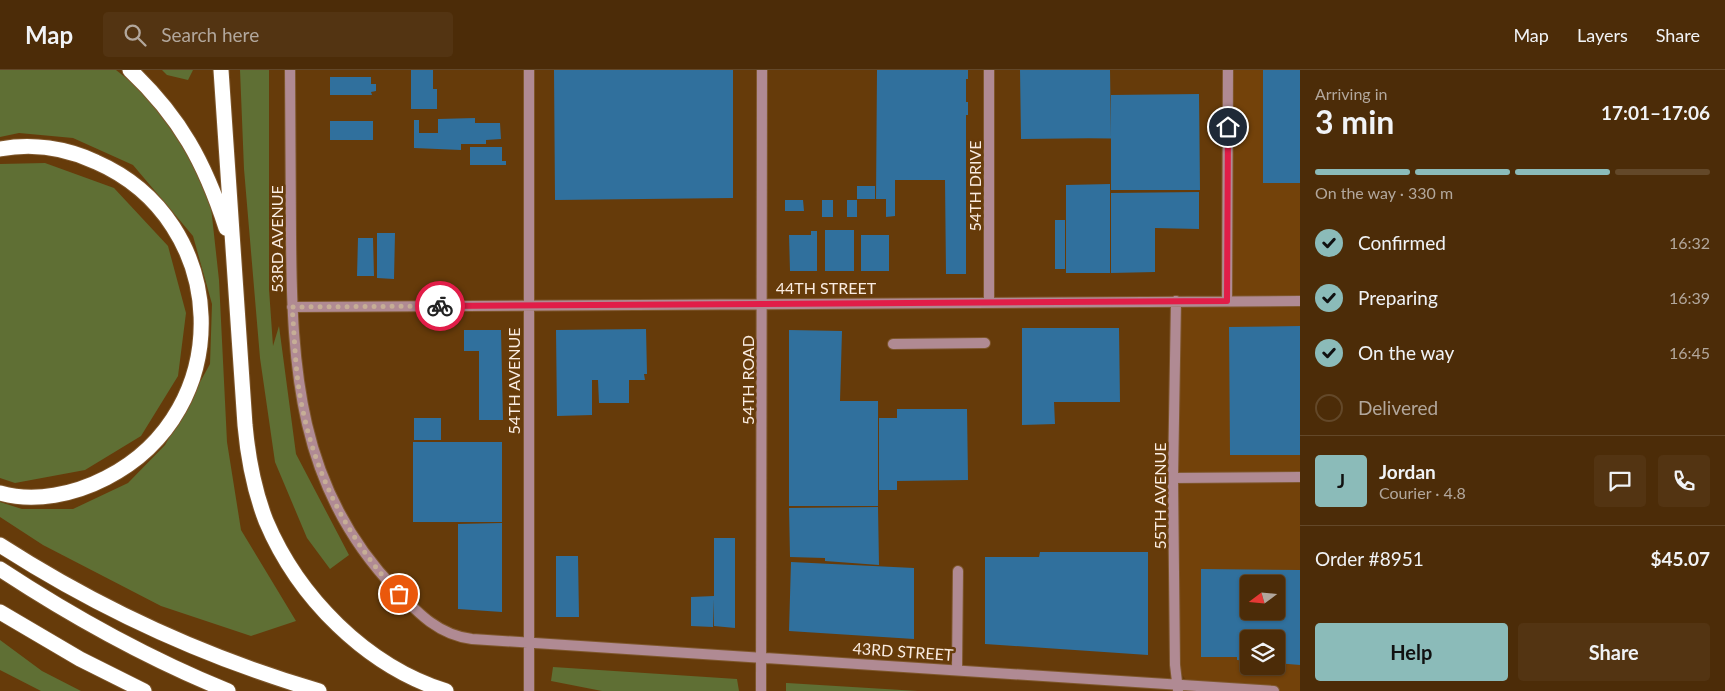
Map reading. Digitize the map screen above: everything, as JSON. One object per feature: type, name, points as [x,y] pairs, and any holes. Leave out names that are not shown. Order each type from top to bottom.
[{"type":"highway","points":[[130,70],[163,102],[198,154],[233,248]]},
{"type":"highway","points":[[222,70],[247,448],[258,495],[277,544],[300,580],[321,607],[378,658],[410,676],[446,691]]},
{"type":"highway","points":[[0,149],[25,146],[68,152],[109,167],[142,191],[170,220],[189,255],[201,298],[202,323],[201,346],[196,368],[180,407],[159,436],[140,456],[111,476],[77,490],[41,496],[0,493]]},
{"type":"highway","points":[[0,545],[59,581],[133,619],[246,667],[319,691]]},
{"type":"highway","points":[[0,569],[60,608],[125,645],[228,691]]},
{"type":"highway","points":[[0,612],[80,659],[144,691]]},
{"type":"street","name":"53RD AVENUE","points":[[290,70],[292,307],[301,404],[315,456],[335,504],[369,558],[409,604],[427,620],[448,634],[472,639],[530,642]]},
{"type":"street","name":"54TH AVENUE","points":[[529,70],[529,691]]},
{"type":"street","name":"54TH ROAD","points":[[761,691],[762,70]]},
{"type":"street","name":"54TH DRIVE","points":[[989,70],[989,301]]},
{"type":"street","points":[[1227,301],[1228,70]]},
{"type":"street","name":"55TH AVENUE","points":[[1176,301],[1173,478],[1175,665],[1178,688]]},
{"type":"street","name":"44TH STREET","points":[[292,307],[762,302],[1300,301]]},
{"type":"street","points":[[893,344],[985,342]]},
{"type":"street","points":[[1173,478],[1300,477]]},
{"type":"street","points":[[957,669],[958,571]]},
{"type":"street","name":"43RD STREET","points":[[530,642],[957,669],[1178,688],[1274,691]]},
{"type":"shaded area","points":[[1228,70],[1300,70],[1300,691],[1194,691],[1175,665],[1176,301],[1226,301]]},
{"type":"green space","points":[[0,70],[116,70],[144,92],[184,138],[210,198],[219,280],[227,442],[241,530],[296,621],[251,636],[161,606],[43,545],[0,517],[0,502],[22,509],[73,509],[128,483],[165,445],[210,364],[212,304],[193,236],[133,165],[73,138],[19,133],[0,137]]},
{"type":"green space","points":[[162,70],[193,70],[188,80],[167,75]]},
{"type":"green space","points":[[240,70],[269,70],[269,289],[273,346],[279,326],[296,454],[349,555],[330,569],[307,538],[275,462],[260,358],[244,169]]},
{"type":"green space","points":[[45,163],[114,188],[168,246],[186,313],[178,376],[141,436],[85,470],[15,483],[0,478],[0,164]]},
{"type":"green space","points":[[0,640],[42,671],[81,691],[41,691],[0,670]]},
{"type":"green space","points":[[553,667],[737,679],[739,691],[602,691],[551,681]]},
{"type":"green space","points":[[787,683],[918,691],[786,691]]},
{"type":"building","points":[[411,70],[433,70],[433,89],[437,89],[437,109],[411,109]]},
{"type":"building","points":[[554,70],[733,70],[733,198],[555,200]]},
{"type":"building","points":[[877,70],[968,70],[968,79],[966,79],[968,115],[966,115],[966,274],[946,274],[945,180],[895,180],[895,216],[886,217],[886,199],[876,199]]},
{"type":"building","points":[[1020,70],[1110,70],[1111,138],[1021,139]]},
{"type":"building","points":[[1263,70],[1300,70],[1300,183],[1263,183]]},
{"type":"building","points":[[330,77],[371,77],[371,84],[376,84],[376,91],[371,92],[372,95],[330,95]]},
{"type":"building","points":[[1199,94],[1200,190],[1111,190],[1111,95]]},
{"type":"building","points":[[475,118],[475,123],[500,123],[501,139],[486,140],[486,144],[461,144],[461,150],[414,148],[414,120],[419,120],[419,133],[438,133],[438,119]]},
{"type":"building","points":[[330,121],[373,121],[373,140],[330,140]]},
{"type":"building","points":[[470,147],[502,147],[502,161],[506,161],[506,165],[470,165]]},
{"type":"building","points":[[1110,184],[1110,273],[1066,273],[1066,185]]},
{"type":"building","points":[[857,186],[875,186],[875,199],[857,199]]},
{"type":"building","points":[[1199,192],[1199,229],[1155,228],[1155,272],[1111,273],[1111,193]]},
{"type":"building","points":[[785,200],[803,200],[804,211],[785,211]]},
{"type":"building","points":[[822,200],[833,200],[833,217],[822,217]]},
{"type":"building","points":[[847,200],[857,200],[857,217],[847,217]]},
{"type":"building","points":[[1055,220],[1065,220],[1065,269],[1055,269]]},
{"type":"building","points":[[825,230],[854,230],[854,271],[825,271]]},
{"type":"building","points":[[811,231],[817,231],[817,271],[790,271],[789,235],[811,235]]},
{"type":"building","points":[[377,233],[395,233],[394,279],[377,278]]},
{"type":"building","points":[[861,235],[889,235],[889,271],[861,271]]},
{"type":"building","points":[[358,238],[373,238],[374,276],[357,276]]},
{"type":"building","points":[[1300,326],[1300,455],[1230,455],[1229,327]]},
{"type":"building","points":[[1022,328],[1119,328],[1120,402],[1054,402],[1055,424],[1022,425]]},
{"type":"building","points":[[646,329],[647,374],[644,374],[645,380],[629,380],[629,403],[599,403],[598,380],[592,380],[592,415],[557,416],[556,330]]},
{"type":"building","points":[[464,330],[501,330],[503,420],[479,420],[479,351],[464,351]]},
{"type":"building","points":[[789,330],[842,331],[840,401],[878,401],[878,506],[789,506]]},
{"type":"building","points":[[897,409],[967,409],[968,480],[897,481],[897,490],[879,490],[879,418],[897,418]]},
{"type":"building","points":[[414,418],[441,418],[441,440],[414,440]]},
{"type":"building","points":[[413,442],[502,442],[502,522],[413,522]]},
{"type":"building","points":[[878,507],[879,565],[825,561],[825,558],[790,557],[789,508]]},
{"type":"building","points":[[502,523],[502,612],[458,609],[458,524]]},
{"type":"building","points":[[714,538],[735,538],[735,628],[714,626],[714,599],[713,627],[691,626],[691,597],[714,596]]},
{"type":"building","points":[[1040,552],[1148,552],[1148,655],[985,644],[985,557],[1039,557]]},
{"type":"building","points":[[556,556],[578,556],[579,617],[556,617]]},
{"type":"building","points":[[791,562],[914,568],[914,639],[789,631]]},
{"type":"building","points":[[1201,569],[1300,570],[1300,665],[1285,664],[1285,630],[1240,630],[1240,660],[1237,660],[1237,657],[1201,657]]},
{"type":"way so far","points":[[399,594],[369,558],[350,531],[323,478],[307,431],[301,404],[292,307],[440,306]]},
{"type":"route","points":[[440,306],[803,302],[1227,301],[1228,127]]}]
